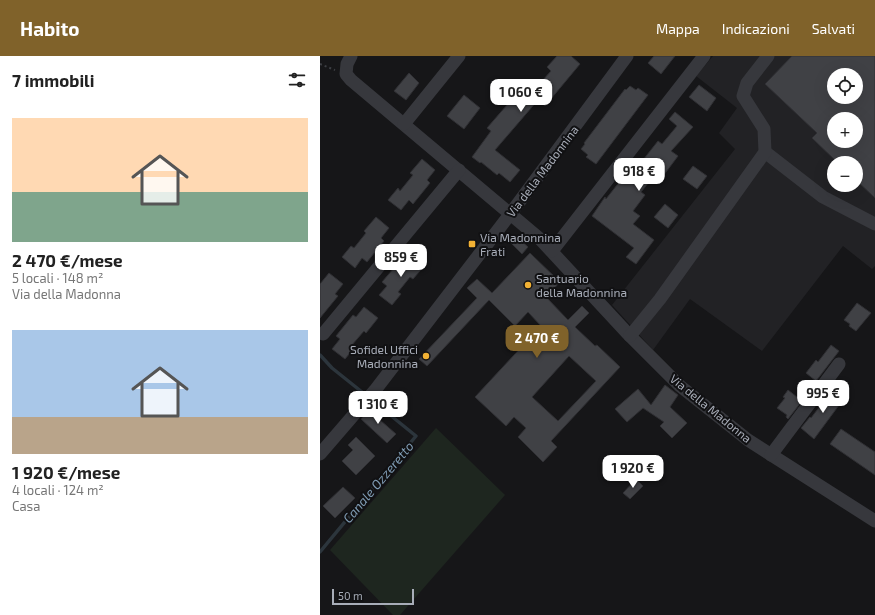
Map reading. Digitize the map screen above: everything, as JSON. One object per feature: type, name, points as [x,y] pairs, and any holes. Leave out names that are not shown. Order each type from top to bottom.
[{"type":"street","points":[[346,74],[346,64],[350,56]]},
{"type":"street","points":[[404,124],[460,56]]},
{"type":"street","name":"Via della Madonnina","points":[[320,454],[376,389],[511,213],[627,56]]},
{"type":"street","points":[[552,251],[704,56]]},
{"type":"street","points":[[630,336],[660,299],[765,152],[764,129],[743,96],[747,83],[768,56]]},
{"type":"street","name":"Via della Madonna","points":[[346,74],[511,213],[552,251],[630,336],[680,386],[748,440],[875,521]]},
{"type":"street","points":[[765,152],[823,197],[875,224]]},
{"type":"street","points":[[323,334],[459,170]]},
{"type":"street","points":[[772,455],[839,364]]},
{"type":"path","points":[[320,64],[346,74]]},
{"type":"shaded area","points":[[713,56],[875,56],[875,266],[872,269],[843,246],[762,351],[690,299],[653,350],[612,305],[735,149],[719,133],[737,108],[696,76]]},
{"type":"shaded area","points":[[436,428],[505,495],[400,615],[393,615],[330,550]]},
{"type":"building","points":[[557,56],[571,56],[580,64],[545,106],[538,100],[495,150],[520,170],[510,182],[499,173],[497,175],[481,162],[480,163],[472,157],[491,131],[487,128],[507,105],[497,96],[508,83],[513,88],[522,79],[534,90],[551,71],[547,67]]},
{"type":"building","points":[[654,56],[675,56],[661,74],[648,63]]},
{"type":"building","points":[[792,56],[875,56],[875,198],[863,187],[863,156],[831,156],[812,138],[817,133],[765,84]]},
{"type":"building","points":[[409,73],[419,83],[406,100],[394,91]]},
{"type":"building","points":[[699,85],[716,98],[707,111],[689,97]]},
{"type":"building","points":[[630,86],[636,90],[638,88],[648,95],[596,164],[586,157],[588,155],[581,149],[625,89],[626,90]]},
{"type":"building","points":[[464,95],[480,108],[464,129],[447,116]]},
{"type":"building","points":[[675,112],[693,127],[671,151],[678,156],[660,180],[654,176],[641,192],[645,195],[633,211],[640,216],[633,224],[654,240],[636,264],[626,257],[634,248],[592,216],[605,197],[606,199],[628,171],[632,174],[658,141],[662,144],[677,126],[669,119]]},
{"type":"building","points":[[422,159],[435,170],[427,180],[430,183],[413,204],[409,200],[401,210],[388,200],[398,188],[400,191],[413,175],[410,173]]},
{"type":"building","points":[[693,166],[707,176],[697,189],[683,179]]},
{"type":"building","points":[[665,204],[678,215],[668,228],[654,217]]},
{"type":"building","points":[[376,217],[389,228],[381,238],[384,241],[367,262],[362,258],[355,268],[342,257],[351,246],[354,248],[366,233],[364,231]]},
{"type":"building","points":[[517,237],[528,247],[522,254],[511,243]]},
{"type":"building","points":[[411,253],[425,265],[413,279],[410,277],[398,292],[401,294],[392,305],[379,295],[387,286],[382,282],[400,261],[403,263]]},
{"type":"building","points":[[530,253],[560,282],[546,297],[568,320],[582,306],[589,313],[575,327],[620,367],[551,441],[557,447],[543,462],[518,437],[526,428],[514,417],[506,426],[475,397],[541,326],[528,312],[515,326],[489,300],[427,366],[419,359],[477,298],[467,288],[477,279],[492,293]],"holes":[[[569,356],[596,381],[558,421],[532,397]]]},
{"type":"building","points":[[329,273],[343,284],[335,294],[338,296],[320,318],[320,284]]},
{"type":"building","points":[[857,303],[871,313],[856,331],[844,320]]},
{"type":"building","points":[[364,307],[378,318],[366,333],[364,331],[351,346],[354,348],[345,359],[332,349],[340,339],[336,336],[353,315],[356,317]]},
{"type":"building","points":[[831,345],[839,351],[816,381],[806,373],[816,360],[818,362]]},
{"type":"building","points":[[665,385],[678,395],[670,407],[687,423],[672,438],[660,426],[664,422],[643,408],[627,422],[615,409],[638,389],[651,405]]},
{"type":"building","points":[[833,389],[845,397],[814,439],[801,428],[810,417],[811,418]]},
{"type":"building","points":[[788,390],[802,401],[788,419],[786,417],[787,415],[777,408],[785,398],[783,397]]},
{"type":"building","points":[[372,406],[383,416],[380,420],[396,434],[387,443],[361,419]]},
{"type":"building","points":[[841,429],[875,452],[875,475],[830,444]]},
{"type":"building","points":[[356,437],[375,456],[356,475],[342,461],[353,450],[348,445]]},
{"type":"building","points":[[636,479],[643,486],[630,499],[623,493]]},
{"type":"building","points":[[343,487],[355,498],[335,518],[323,506]]},
{"type":"waterway","name":"Canale Ozzeretto","points":[[320,355],[332,368],[362,392]]},
{"type":"waterway","name":"Canale Ozzeretto","points":[[320,552],[416,436],[374,402]]},
{"type":"place","name":"Via Madonnina Frati","points":[[472,244]]},
{"type":"place","name":"Santuario della Madonnina","points":[[528,285]]},
{"type":"place","name":"Sofidel Uffici Madonnina","points":[[426,356]]}]
